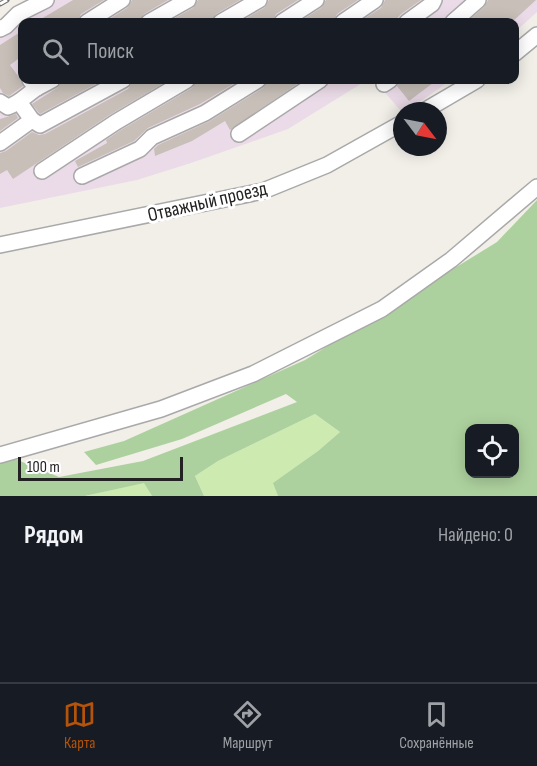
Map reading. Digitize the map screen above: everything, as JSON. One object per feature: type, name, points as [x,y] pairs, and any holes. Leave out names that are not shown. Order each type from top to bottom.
[{"type":"street","points":[[0,30],[18,14],[46,0]]},
{"type":"street","points":[[93,18],[122,0]]},
{"type":"street","points":[[156,18],[188,0]]},
{"type":"street","points":[[228,18],[259,0]]},
{"type":"street","points":[[288,18],[316,0]]},
{"type":"street","points":[[349,18],[375,0]]},
{"type":"street","points":[[413,18],[434,0]]},
{"type":"street","points":[[458,18],[478,0]]},
{"type":"street","points":[[519,50],[537,35]]},
{"type":"street","points":[[7,105],[28,94],[34,84]]},
{"type":"street","points":[[7,105],[40,125],[116,84]]},
{"type":"street","points":[[42,171],[116,122],[180,84]]},
{"type":"street","points":[[82,176],[140,149],[152,137],[205,113],[252,84]]},
{"type":"street","points":[[239,134],[314,84]]},
{"type":"street","points":[[439,102],[470,84]]},
{"type":"street","points":[[0,143],[32,120]]},
{"type":"street","name":"Отважный проезд","points":[[0,245],[262,191],[327,165],[393,128]]},
{"type":"street","points":[[0,455],[161,409],[253,374],[382,309],[451,260],[537,187]]},
{"type":"shaded area","points":[[38,0],[537,0],[537,12],[519,28],[519,18],[18,18],[18,84],[361,84],[288,129],[191,163],[137,180],[0,208],[0,23]]},
{"type":"shaded area","points":[[378,84],[445,84],[420,102],[393,102]]},
{"type":"green space","points":[[537,200],[537,496],[278,496],[273,483],[340,432],[315,414],[218,461],[195,476],[204,496],[152,496],[144,483],[85,496],[0,496],[0,455],[3,454],[59,477],[143,461],[297,402],[286,394],[182,439],[96,465],[84,452],[124,441],[305,360],[497,242]]},
{"type":"green space","points":[[315,414],[340,432],[274,483],[278,496],[204,496],[195,476],[218,461]]},
{"type":"green space","points":[[144,482],[152,496],[86,496]]},
{"type":"building","points":[[73,0],[104,0],[81,14],[79,18],[43,18]]},
{"type":"building","points":[[132,0],[168,0],[144,14],[142,18],[111,18],[127,8]]},
{"type":"building","points":[[198,0],[240,0],[216,14],[214,18],[175,18],[193,8]]},
{"type":"building","points":[[269,0],[298,0],[276,14],[274,18],[247,18],[264,8]]},
{"type":"building","points":[[326,0],[358,0],[337,14],[335,18],[305,18],[321,8]]},
{"type":"building","points":[[385,0],[421,0],[398,18],[365,18],[381,8]]},
{"type":"building","points":[[488,0],[536,0],[516,18],[472,18]]},
{"type":"building","points":[[18,34],[18,59],[10,65],[18,76],[18,84],[23,86],[9,96],[0,88],[0,45]]},
{"type":"building","points":[[60,84],[96,84],[40,114],[32,104]]},
{"type":"building","points":[[131,84],[162,84],[111,114],[13,179],[7,170],[0,174],[0,153],[32,132],[39,135],[45,134],[128,89]]},
{"type":"building","points":[[194,84],[233,84],[200,104],[148,128],[134,141],[78,167],[75,161],[107,143],[106,140],[121,130],[192,88]]},
{"type":"building","points":[[266,84],[297,84],[230,130],[225,121],[192,141],[155,156],[154,149],[158,145],[210,121],[263,88]]},
{"type":"building","points":[[398,84],[432,84],[409,101],[397,86]]},
{"type":"building","points":[[16,114],[18,118],[0,131],[0,119]]},
{"type":"railway","points":[[0,4],[7,0]]}]
